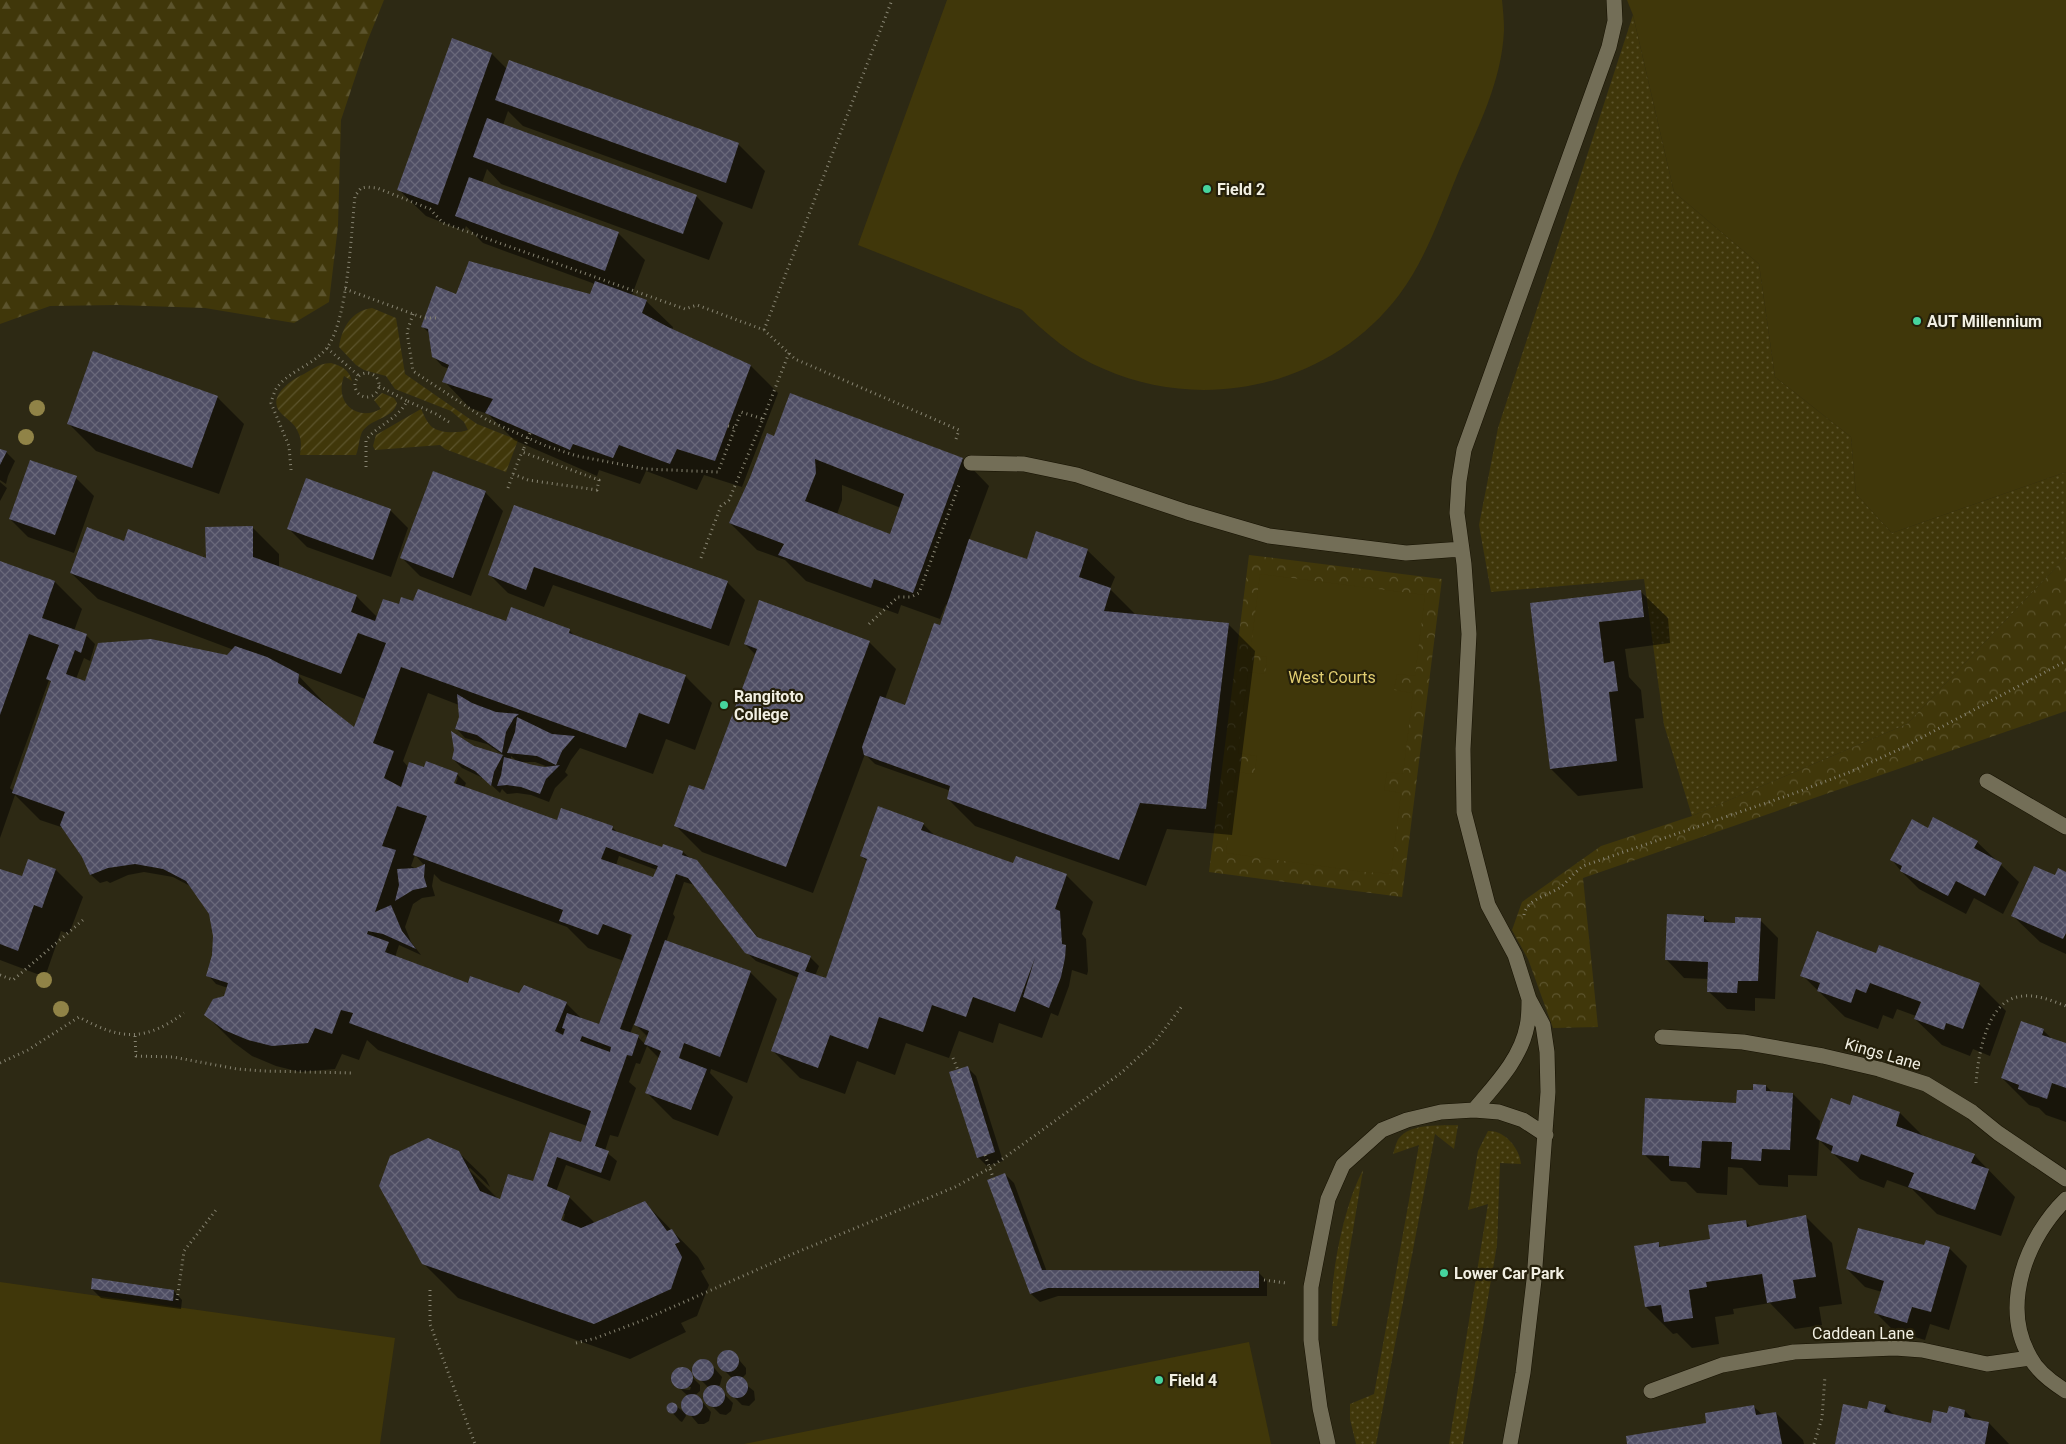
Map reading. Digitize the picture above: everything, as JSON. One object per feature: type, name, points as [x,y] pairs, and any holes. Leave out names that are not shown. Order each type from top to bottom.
[{"type":"street","points":[[1510,1444],[1523,1373],[1534,1280],[1546,1135],[1547,1052],[1543,1025],[1529,999],[1515,955],[1488,905],[1464,812],[1463,749],[1469,634],[1457,513],[1459,481],[1464,450],[1609,47],[1615,22],[1614,0]]},
{"type":"street","points":[[971,463],[1024,464],[1077,475],[1187,512],[1269,536],[1406,553],[1462,550]]},
{"type":"street","points":[[1987,781],[2066,827]]},
{"type":"street","points":[[1474,1110],[1509,1068],[1518,1052],[1527,1028],[1529,999]]},
{"type":"street","name":"Kings Lane","points":[[1662,1037],[1743,1042],[1823,1056],[1880,1069],[1926,1084],[1972,1112],[1998,1133],[2066,1179]]},
{"type":"street","points":[[1328,1444],[1320,1408],[1311,1340],[1311,1287],[1328,1199],[1343,1165],[1382,1130],[1399,1123],[1441,1112],[1474,1110],[1499,1112],[1523,1120],[1546,1135]]},
{"type":"street","points":[[2066,1198],[2042,1227],[2030,1249],[2022,1271],[2018,1296],[2022,1340],[2030,1358],[2044,1375],[2066,1391]]},
{"type":"street","name":"Caddean Lane","points":[[1651,1391],[1722,1365],[1794,1352],[1895,1348],[1922,1350],[1987,1364],[2030,1358]]},
{"type":"path","points":[[764,330],[892,0]]},
{"type":"path","points":[[291,470],[289,446],[272,411],[271,403],[276,390],[286,379],[312,363],[328,348],[341,314],[355,196],[361,188],[367,186],[377,188],[430,209],[443,223],[685,309],[697,305],[764,330],[795,359],[959,430],[954,445]]},
{"type":"path","points":[[345,289],[424,318],[438,318]]},
{"type":"path","points":[[413,314],[407,332],[413,371],[487,420],[546,446],[577,456],[646,469],[718,472],[742,412],[763,419]]},
{"type":"path","points":[[328,348],[359,376]]},
{"type":"path","points":[[701,558],[721,506],[729,500],[790,353]]},
{"type":"path","points":[[367,373],[377,379],[379,386],[376,394],[361,396],[354,386],[359,376],[367,373]]},
{"type":"path","points":[[379,386],[452,424]]},
{"type":"path","points":[[366,467],[366,440],[375,430],[395,416],[407,401]]},
{"type":"path","points":[[728,426],[735,428]]},
{"type":"path","points":[[508,488],[530,433]]},
{"type":"path","points":[[513,474],[528,480],[597,490],[598,480],[523,450]]},
{"type":"path","points":[[869,624],[898,597],[911,597],[919,593],[961,480]]},
{"type":"path","points":[[1515,955],[1523,936],[1525,911],[1545,894],[1562,886],[1571,875],[1583,866],[1795,793],[1850,772],[1900,749],[2066,661]]},
{"type":"path","points":[[0,975],[13,980],[83,920]]},
{"type":"path","points":[[1972,1112],[1978,1058],[1983,1038],[1995,1015],[2005,1003],[2016,997],[2041,996],[2066,1006]]},
{"type":"path","points":[[576,1343],[641,1320],[955,1187],[990,1168],[1121,1072],[1154,1043],[1182,1006]]},
{"type":"path","points":[[0,1063],[28,1050],[79,1017],[103,1029],[135,1036],[167,1026],[184,1013]]},
{"type":"path","points":[[135,1036],[136,1056],[173,1057],[237,1069],[264,1071],[353,1072]]},
{"type":"path","points":[[954,1058],[960,1075]]},
{"type":"path","points":[[985,1155],[994,1180]]},
{"type":"path","points":[[177,1300],[184,1251],[216,1210]]},
{"type":"path","points":[[430,1290],[430,1324],[475,1444]]},
{"type":"path","points":[[1814,1444],[1822,1418],[1826,1389],[1825,1350]]},
{"type":"green space","points":[[0,0],[384,0],[367,42],[341,120],[338,226],[329,302],[294,323],[205,308],[117,305],[50,306],[0,324]]},
{"type":"green space","name":"Field 2","points":[[947,0],[1502,0],[1504,30],[1499,67],[1481,121],[1425,251],[1399,295],[1371,326],[1339,351],[1303,370],[1264,383],[1224,389],[1184,389],[1143,382],[1092,364],[1060,344],[1022,310],[858,245]]},
{"type":"green space","name":"AUT Millennium","points":[[1627,0],[2066,0],[2066,472],[1892,533],[1856,494],[1851,437],[1775,377],[1759,264],[1674,192],[1633,15]]},
{"type":"green space","points":[[1633,15],[1674,192],[1759,264],[1775,377],[1851,437],[1856,494],[1892,533],[2066,472],[2066,557],[1907,724],[1692,816],[1664,725],[1644,579],[1491,592],[1479,525],[1498,428]]},
{"type":"green space","points":[[372,308],[396,318],[405,374],[477,424],[518,440],[506,472],[445,449],[440,445],[375,450],[373,446],[376,435],[421,409],[432,427],[440,431],[460,432],[468,430],[464,422],[451,411],[395,389],[386,376],[364,370],[356,365],[339,347],[342,333],[353,317]]},
{"type":"green space","points":[[331,363],[344,369],[351,377],[352,381],[344,376],[342,386],[342,394],[350,408],[364,413],[381,409],[374,400],[382,393],[394,398],[397,403],[387,416],[366,427],[362,432],[356,455],[300,455],[301,444],[299,435],[294,426],[280,412],[276,401],[285,386],[295,379],[318,366]]},
{"type":"green space","name":"West Courts","points":[[1249,555],[1442,579],[1402,897],[1209,872]]},
{"type":"green space","points":[[2066,557],[2066,711],[1583,878],[1598,1027],[1553,1028],[1528,959],[1512,930],[1522,902],[1601,846],[1692,816],[1907,724]]},
{"type":"green space","name":"West Courts","points":[[1260,574],[1425,595],[1415,676],[1397,674],[1394,690],[1413,693],[1403,774],[1387,772],[1384,790],[1401,793],[1391,874],[1226,853],[1236,772],[1254,774],[1257,756],[1238,753],[1248,672],[1265,674],[1267,657],[1250,655]]},
{"type":"green space","points":[[1458,1125],[1454,1149],[1435,1134],[1376,1444],[1356,1444],[1350,1419],[1350,1404],[1374,1394],[1419,1145],[1393,1154],[1398,1140],[1406,1132],[1420,1127]]},
{"type":"green space","points":[[1488,1131],[1506,1137],[1518,1152],[1521,1164],[1500,1163],[1497,1245],[1463,1444],[1449,1444],[1488,1204],[1468,1210],[1478,1151]]},
{"type":"green space","points":[[1363,1170],[1337,1326],[1332,1326],[1332,1289],[1338,1246],[1349,1204]]},
{"type":"green space","points":[[0,1282],[395,1338],[380,1444],[0,1444]]},
{"type":"green space","name":"Field 4","points":[[1249,1342],[1271,1444],[744,1444]]},
{"type":"building","points":[[452,38],[492,53],[438,205],[397,190]]},
{"type":"building","points":[[509,60],[739,143],[726,183],[495,100]]},
{"type":"building","points":[[487,118],[697,195],[683,234],[473,157]]},
{"type":"building","points":[[469,177],[619,232],[605,271],[455,216]]},
{"type":"building","points":[[469,261],[590,294],[595,281],[647,300],[642,313],[751,365],[715,461],[677,449],[670,464],[619,445],[613,458],[573,444],[570,450],[485,413],[493,399],[442,382],[449,365],[432,357],[428,329],[421,327],[436,286],[456,294]]},
{"type":"building","points":[[93,351],[218,396],[192,468],[67,424]]},
{"type":"building","points":[[790,393],[963,458],[913,593],[874,579],[871,588],[778,555],[784,544],[729,523],[749,480],[767,433],[774,436]],"holes":[[[815,459],[904,494],[890,534],[805,501],[816,473]]]},
{"type":"building","points":[[0,449],[7,451],[0,465]]},
{"type":"building","points":[[30,460],[77,476],[55,535],[9,519]]},
{"type":"building","points":[[433,471],[486,491],[453,578],[400,558]]},
{"type":"building","points":[[306,478],[391,509],[373,560],[287,529]]},
{"type":"building","points":[[514,505],[728,581],[711,629],[534,567],[526,590],[488,575]]},
{"type":"building","points":[[253,526],[253,557],[357,595],[351,612],[375,621],[383,599],[399,604],[401,597],[413,601],[418,589],[506,621],[511,607],[570,629],[569,633],[686,675],[669,724],[639,713],[626,748],[401,667],[373,743],[394,751],[384,778],[401,787],[409,762],[424,767],[426,761],[458,773],[454,783],[557,820],[561,808],[613,826],[612,830],[662,847],[663,844],[683,851],[682,855],[697,860],[757,937],[811,956],[805,971],[826,978],[867,859],[860,856],[878,806],[924,823],[921,830],[1013,863],[1016,856],[1067,874],[1055,909],[1060,911],[1062,944],[1066,945],[1065,958],[1061,977],[1049,1008],[1023,997],[1035,958],[1015,1012],[973,997],[966,1017],[932,1005],[923,1032],[879,1017],[868,1049],[830,1035],[818,1068],[771,1051],[799,973],[745,953],[688,878],[676,874],[620,1029],[639,1035],[632,1056],[627,1055],[595,1146],[609,1151],[601,1173],[557,1157],[547,1186],[570,1196],[561,1220],[581,1228],[645,1201],[667,1231],[672,1229],[680,1242],[675,1244],[682,1257],[671,1289],[594,1324],[422,1264],[379,1186],[390,1156],[428,1138],[459,1151],[480,1191],[500,1199],[508,1174],[533,1181],[550,1132],[581,1142],[591,1111],[349,1023],[353,1013],[341,1010],[332,1034],[315,1028],[308,1043],[272,1046],[248,1040],[224,1030],[204,1015],[213,999],[224,996],[228,983],[206,976],[212,955],[213,936],[209,914],[186,881],[163,869],[135,864],[108,868],[90,875],[82,857],[60,825],[65,812],[12,793],[51,681],[46,679],[59,645],[29,634],[0,715],[0,561],[55,581],[42,618],[87,634],[81,653],[75,650],[66,674],[85,681],[98,643],[151,639],[227,655],[235,646],[267,657],[299,674],[298,683],[354,727],[386,643],[358,633],[341,674],[70,573],[87,527],[124,541],[128,529],[206,558],[205,527]],"holes":[[[397,806],[427,816],[413,855],[563,910],[559,921],[598,935],[603,924],[632,935],[599,1024],[567,1013],[562,1028],[565,1029],[563,1035],[555,1031],[567,1002],[524,985],[519,993],[470,976],[468,983],[385,952],[389,942],[367,934],[368,931],[383,934],[416,949],[402,931],[391,905],[375,912],[396,850],[382,846]],[[606,847],[658,866],[653,877],[601,859]],[[582,1036],[611,1047],[610,1052],[580,1041]]]},
{"type":"building","points":[[1036,531],[1088,549],[1079,577],[1111,588],[1104,611],[1229,623],[1206,809],[1140,803],[1119,860],[947,799],[950,786],[864,755],[862,747],[880,696],[905,705],[934,623],[940,625],[969,539],[1027,559]]},
{"type":"building","points":[[1641,590],[1644,617],[1599,622],[1604,663],[1614,661],[1618,691],[1609,692],[1617,761],[1550,769],[1530,603]]},
{"type":"building","points":[[759,600],[870,641],[786,867],[674,826],[689,785],[704,790],[757,649],[744,644]]},
{"type":"building","points":[[457,694],[472,703],[496,712],[519,714],[514,718],[506,732],[502,753],[477,735],[455,729],[459,717]]},
{"type":"building","points":[[517,717],[552,734],[575,736],[562,751],[556,765],[537,756],[507,753],[515,732]]},
{"type":"building","points":[[451,731],[474,746],[503,755],[494,772],[491,786],[475,771],[452,759],[454,750]]},
{"type":"building","points":[[504,757],[545,767],[560,765],[546,779],[540,794],[521,787],[497,786]]},
{"type":"building","points":[[1933,817],[1978,841],[1974,848],[2002,863],[1985,896],[1956,881],[1948,896],[1900,871],[1902,866],[1890,860],[1912,819],[1928,828]]},
{"type":"building","points":[[28,859],[56,869],[42,908],[34,905],[18,951],[0,944],[0,869],[22,876]]},
{"type":"building","points":[[425,864],[424,877],[427,887],[413,890],[395,901],[399,885],[397,869],[416,868]]},
{"type":"building","points":[[2034,866],[2055,875],[2058,868],[2066,872],[2066,933],[2063,939],[2011,916]]},
{"type":"building","points":[[1667,914],[1704,916],[1704,922],[1735,923],[1735,917],[1761,918],[1758,981],[1738,981],[1737,993],[1707,992],[1708,962],[1665,960]]},
{"type":"building","points":[[1817,931],[1876,953],[1879,945],[1980,983],[1963,1029],[1946,1023],[1944,1030],[1914,1019],[1921,1002],[1870,983],[1866,993],[1856,989],[1851,1003],[1817,991],[1820,983],[1800,976]]},
{"type":"building","points":[[665,940],[751,971],[720,1057],[684,1043],[679,1058],[707,1069],[691,1110],[645,1093],[661,1051],[644,1044],[649,1031],[634,1025]]},
{"type":"building","points":[[2021,1021],[2044,1029],[2042,1035],[2066,1043],[2066,1088],[2052,1083],[2047,1099],[2018,1089],[2019,1085],[2001,1078]]},
{"type":"building","points":[[968,1066],[995,1152],[977,1158],[949,1072]]},
{"type":"building","points":[[1753,1084],[1766,1085],[1766,1091],[1793,1093],[1790,1150],[1762,1149],[1761,1161],[1731,1159],[1732,1142],[1702,1141],[1700,1168],[1669,1166],[1669,1156],[1642,1155],[1645,1098],[1736,1103],[1737,1090],[1753,1090]]},
{"type":"building","points":[[1853,1095],[1900,1112],[1896,1126],[1975,1154],[1971,1163],[1989,1169],[1975,1210],[1908,1187],[1914,1173],[1861,1154],[1858,1162],[1831,1153],[1833,1146],[1816,1139],[1831,1098],[1850,1105]]},
{"type":"building","points":[[1005,1173],[1042,1270],[1259,1271],[1259,1288],[1048,1288],[1030,1294],[987,1180]]},
{"type":"building","points":[[1806,1215],[1816,1277],[1793,1280],[1796,1298],[1767,1303],[1762,1274],[1706,1282],[1707,1287],[1689,1290],[1693,1318],[1664,1322],[1661,1305],[1645,1307],[1634,1246],[1659,1242],[1659,1247],[1710,1239],[1708,1225],[1746,1220],[1747,1227]]},
{"type":"building","points":[[1858,1228],[1924,1245],[1926,1240],[1950,1247],[1931,1312],[1912,1307],[1907,1323],[1874,1313],[1884,1281],[1846,1269]]},
{"type":"building","points":[[92,1278],[174,1290],[173,1301],[91,1289]]},
{"type":"building","points":[[728,1350],[736,1353],[739,1361],[736,1369],[728,1372],[720,1369],[717,1361],[720,1353]]},
{"type":"building","points":[[703,1359],[711,1362],[714,1370],[711,1378],[703,1381],[695,1378],[692,1370],[695,1362]]},
{"type":"building","points":[[682,1367],[690,1370],[693,1378],[690,1386],[682,1389],[674,1386],[671,1378],[674,1370]]},
{"type":"building","points":[[737,1376],[745,1379],[748,1387],[745,1395],[737,1398],[729,1395],[726,1387],[729,1379]]},
{"type":"building","points":[[714,1385],[722,1388],[725,1396],[722,1404],[714,1407],[706,1404],[703,1396],[706,1388]]},
{"type":"building","points":[[692,1394],[700,1397],[703,1405],[700,1413],[692,1416],[684,1413],[681,1405],[684,1397]]},
{"type":"building","points":[[1869,1401],[1886,1405],[1884,1412],[1931,1423],[1933,1410],[1947,1413],[1949,1406],[1965,1410],[1964,1417],[1989,1422],[1985,1444],[1835,1444],[1843,1404],[1867,1409]]},
{"type":"building","points":[[672,1402],[678,1408],[672,1414],[666,1408]]},
{"type":"building","points":[[1754,1405],[1756,1415],[1776,1412],[1782,1444],[1627,1444],[1626,1436],[1706,1423],[1705,1413]]},
{"type":"place","name":"Field 2","points":[[1207,189]]},
{"type":"place","name":"AUT Millennium","points":[[1917,321]]},
{"type":"place","name":"Rangitoto College","points":[[724,705]]},
{"type":"place","name":"Lower Car Park","points":[[1444,1273]]},
{"type":"place","name":"Field 4","points":[[1159,1380]]}]
